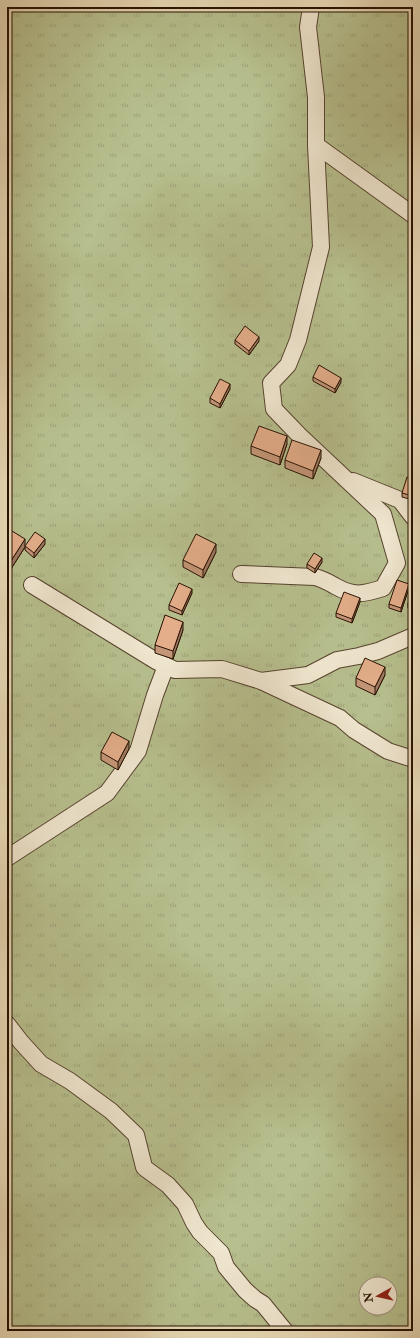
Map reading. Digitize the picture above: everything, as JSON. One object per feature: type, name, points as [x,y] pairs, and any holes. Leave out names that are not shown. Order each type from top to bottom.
[{"type":"street","points":[[241,574],[315,577],[324,579],[345,592],[362,594],[383,588],[397,563],[383,514],[299,435],[274,409],[271,383],[288,365],[298,340],[321,247],[316,145],[316,97],[308,27],[311,7]]},
{"type":"street","points":[[316,145],[413,215]]},
{"type":"street","points":[[345,478],[400,500],[413,517]]},
{"type":"street","points":[[32,586],[156,662],[175,670],[222,669],[261,681],[340,718],[354,730],[388,751],[413,759]]},
{"type":"street","points":[[261,681],[308,675],[337,660],[378,651],[413,636]]},
{"type":"street","points":[[7,858],[107,793],[138,751],[155,695],[166,666]]},
{"type":"street","points":[[7,1024],[41,1064],[70,1081],[111,1111],[136,1135],[144,1167],[168,1185],[185,1204],[194,1223],[200,1232],[220,1253],[226,1267],[245,1290],[267,1309],[285,1331]]},
{"type":"green space","points":[[7,7],[413,7],[413,1331],[7,1331]]},
{"type":"building","points":[[245,326],[259,337],[249,351],[235,340]]},
{"type":"building","points":[[319,365],[341,378],[335,389],[313,377]]},
{"type":"building","points":[[220,379],[230,384],[220,404],[210,398]]},
{"type":"building","points":[[259,426],[287,436],[280,457],[251,446]]},
{"type":"building","points":[[292,440],[321,450],[313,471],[285,460]]},
{"type":"building","points":[[407,477],[413,478],[413,496],[402,493]]},
{"type":"building","points":[[12,531],[25,539],[9,564],[7,563],[7,539]]},
{"type":"building","points":[[35,532],[45,539],[34,553],[25,546]]},
{"type":"building","points":[[196,534],[216,544],[203,570],[183,560]]},
{"type":"building","points":[[314,553],[322,558],[315,569],[307,564]]},
{"type":"building","points":[[397,580],[409,584],[401,608],[389,604]]},
{"type":"building","points":[[179,583],[192,589],[182,611],[169,605]]},
{"type":"building","points":[[413,585],[413,605],[408,604]]},
{"type":"building","points":[[344,592],[360,598],[352,619],[336,613]]},
{"type":"building","points":[[165,615],[183,622],[173,651],[155,645]]},
{"type":"building","points":[[365,658],[385,667],[375,687],[356,678]]},
{"type":"building","points":[[112,732],[129,741],[118,762],[101,752]]}]
